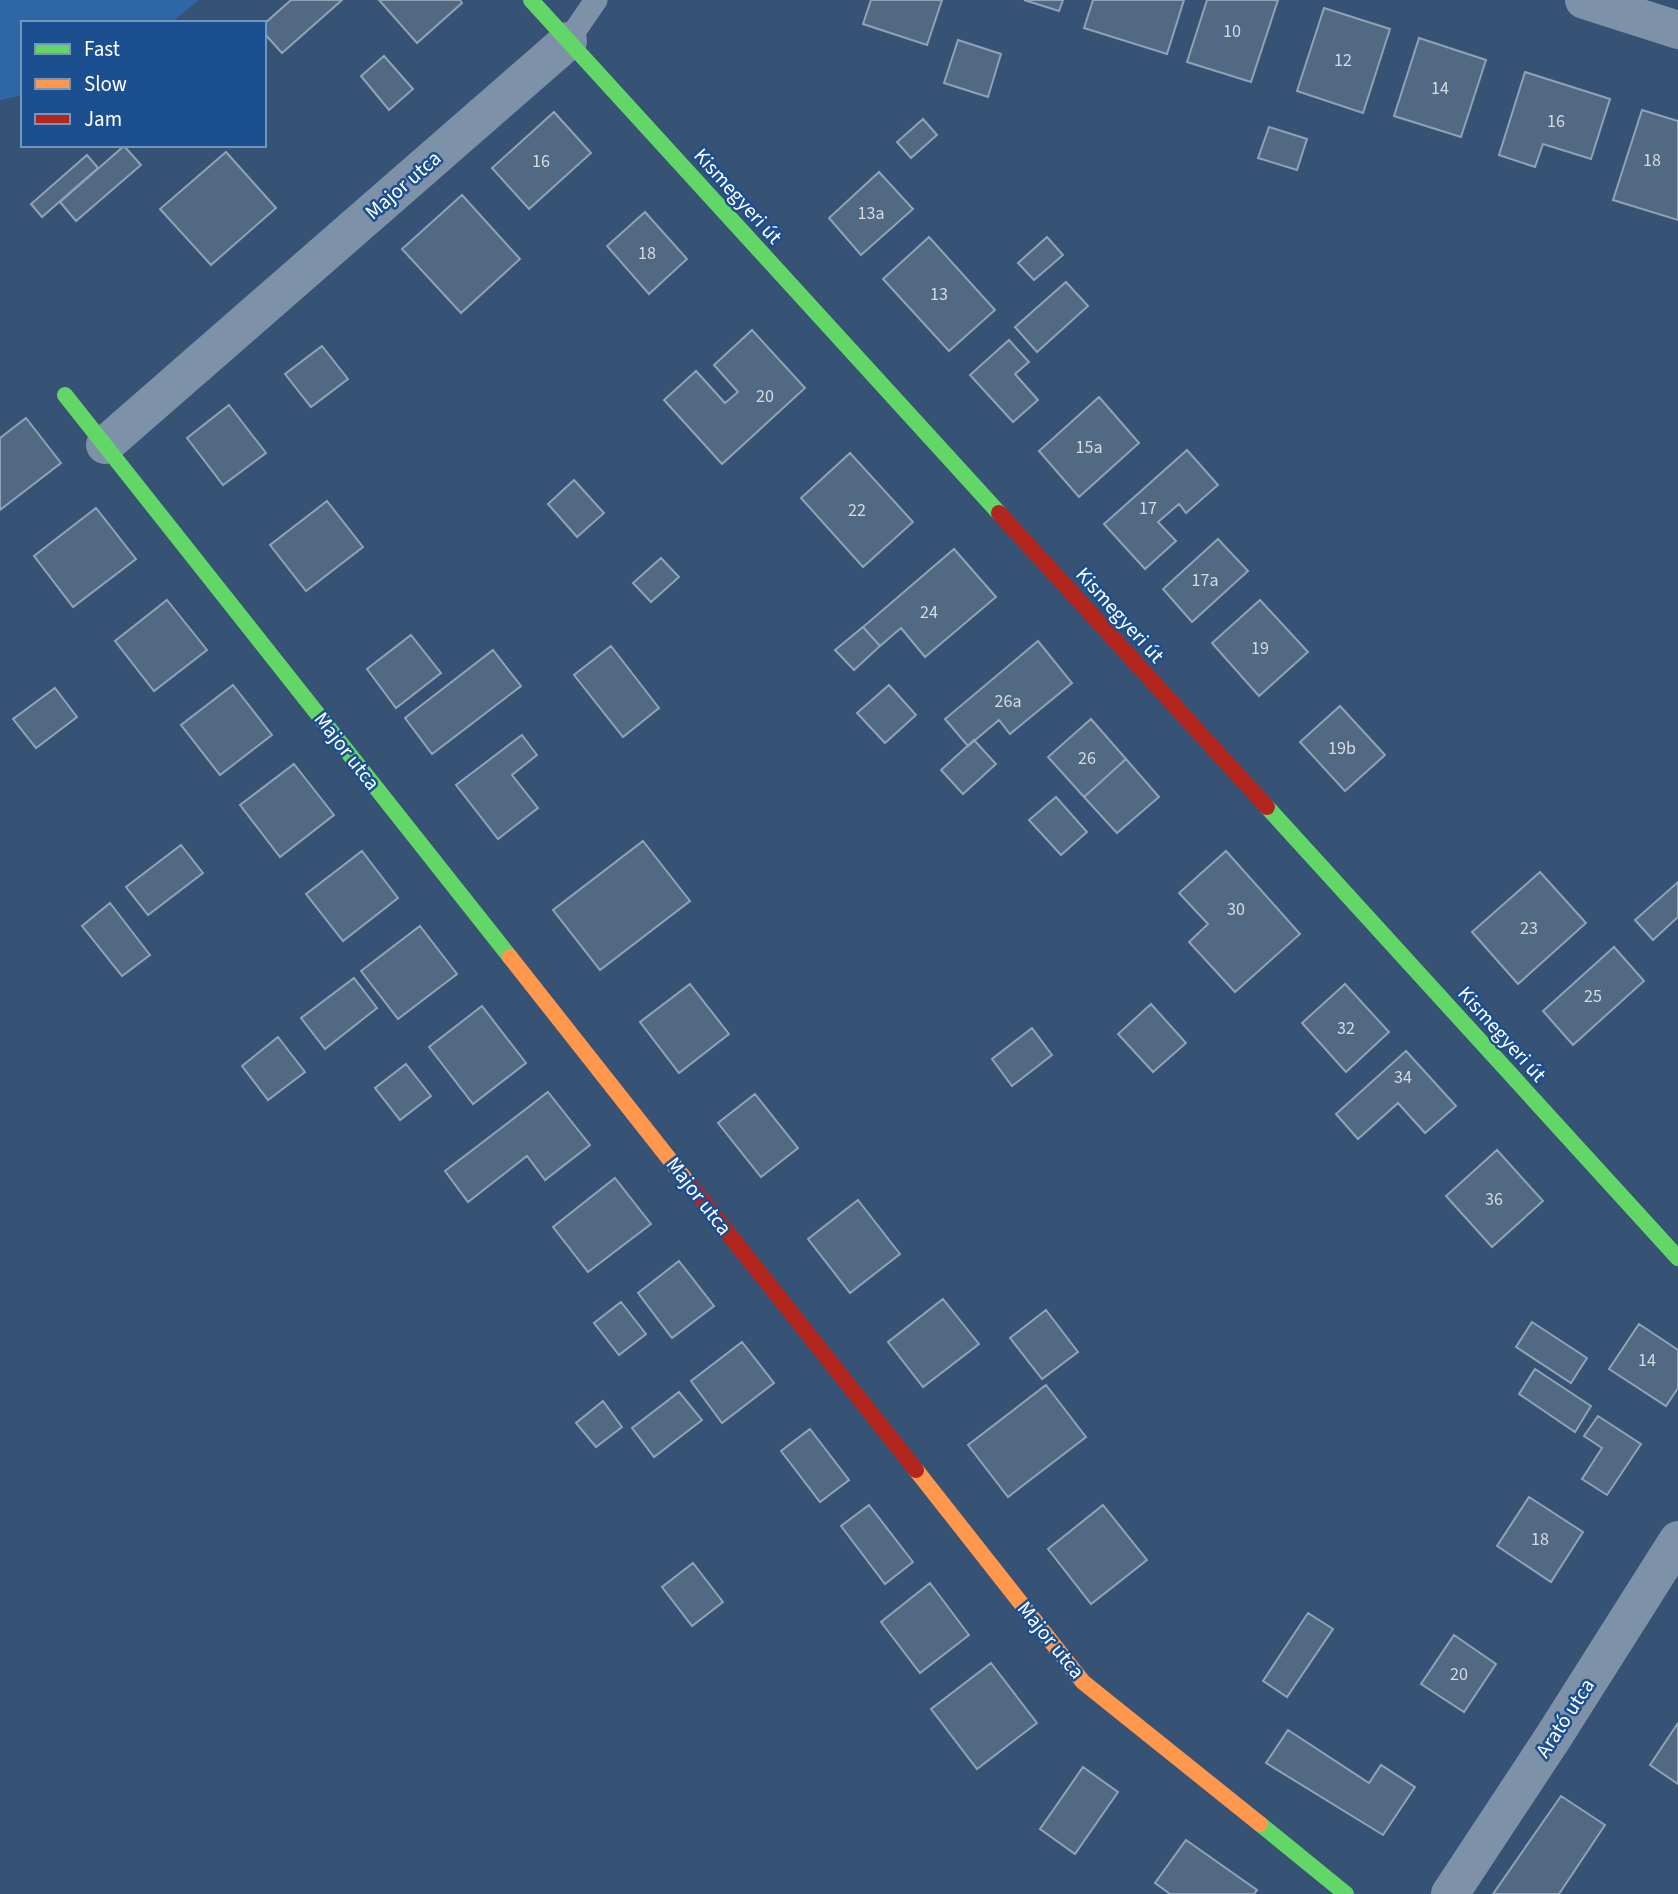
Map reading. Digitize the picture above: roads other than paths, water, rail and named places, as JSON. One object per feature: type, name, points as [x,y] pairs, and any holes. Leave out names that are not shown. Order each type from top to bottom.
[{"type":"street","name":"Kismegyeri út","points":[[531,0],[1678,1258]]},
{"type":"street","points":[[1584,0],[1678,30]]},
{"type":"street","name":"Major utca","points":[[105,445],[568,41]]},
{"type":"street","name":"Major utca","points":[[65,395],[1083,1682],[1346,1894]]},
{"type":"street","name":"Arató utca","points":[[1450,1894],[1678,1540]]},
{"type":"lane","name":"Major utca","points":[[568,41],[596,0]]}]
